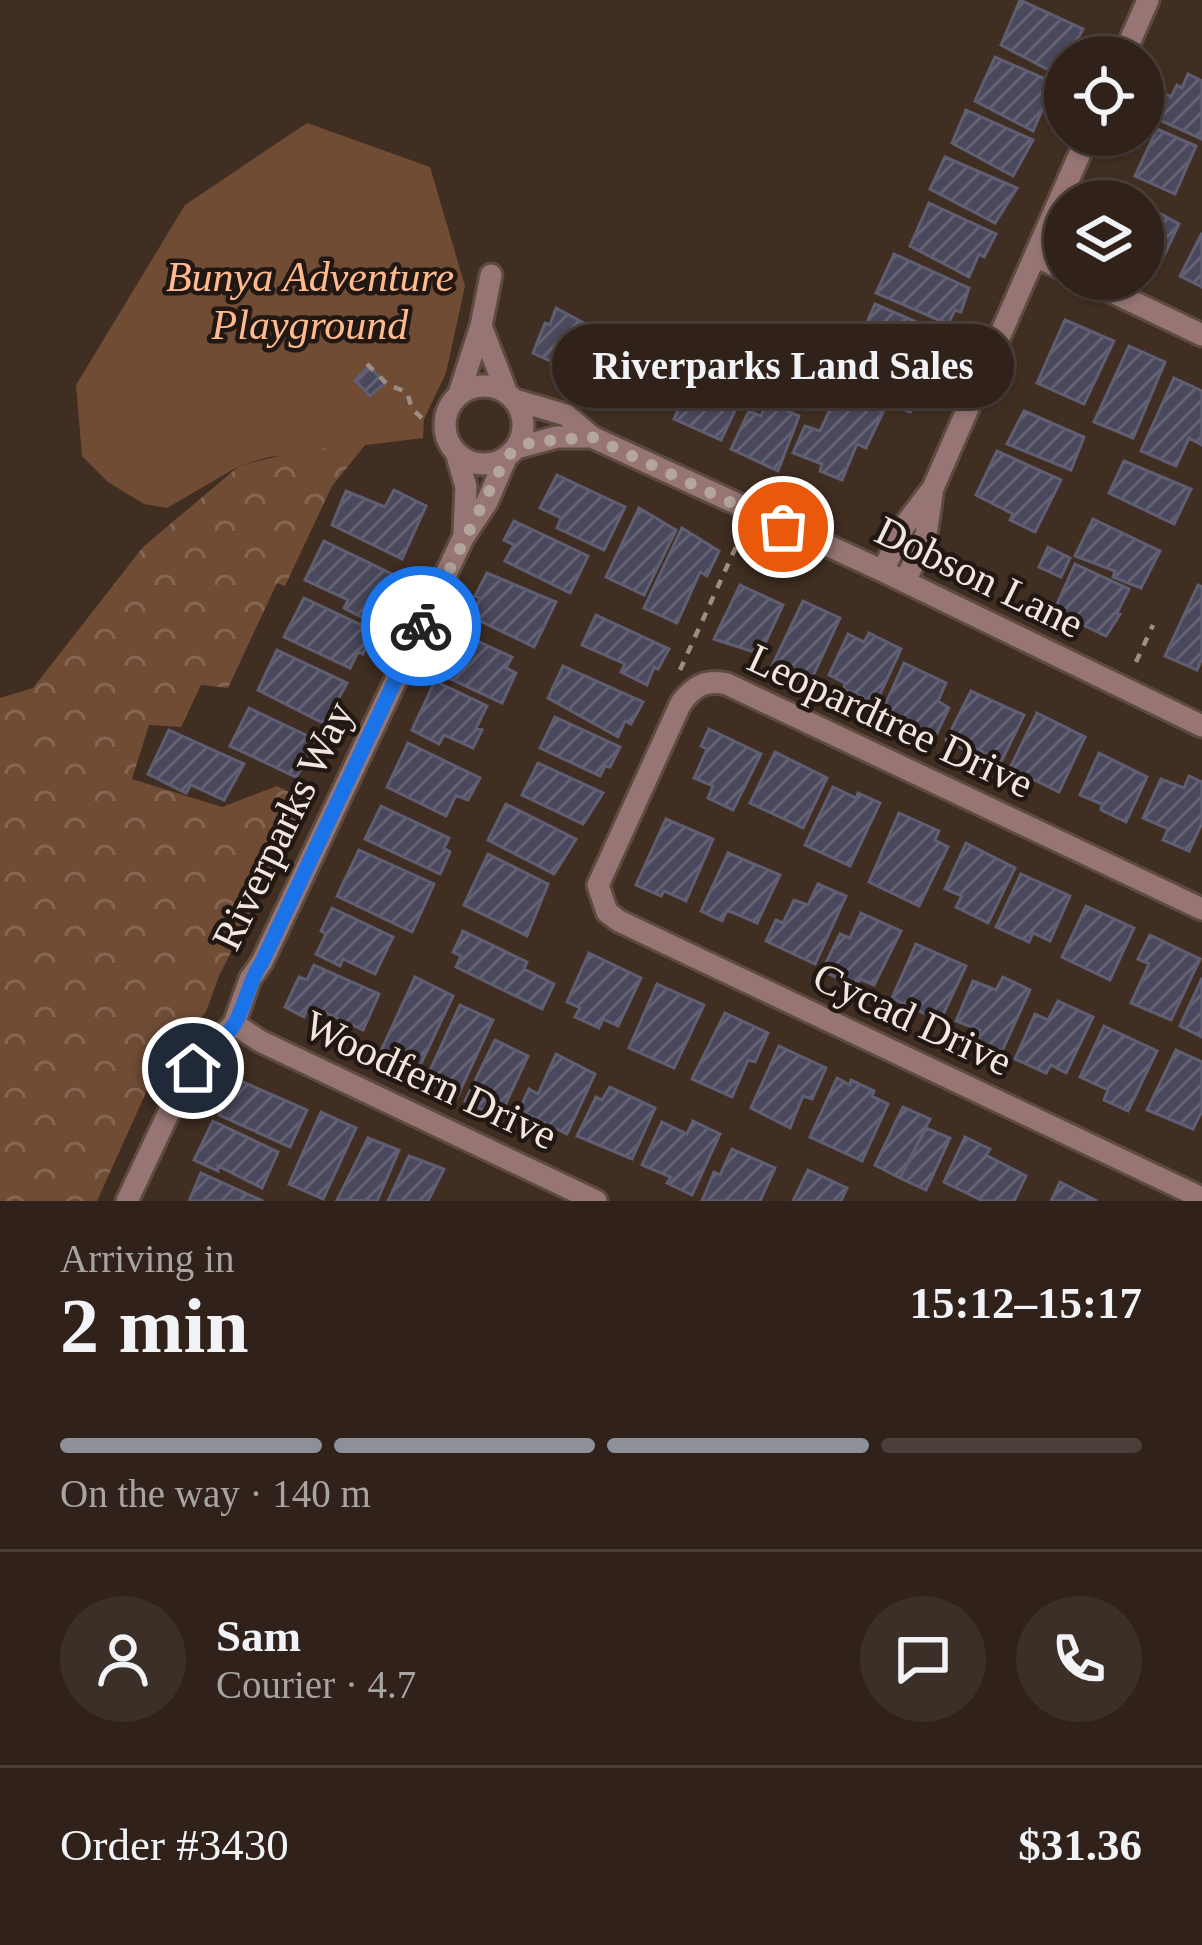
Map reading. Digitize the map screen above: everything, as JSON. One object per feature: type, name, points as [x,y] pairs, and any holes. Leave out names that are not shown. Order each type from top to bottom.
[{"type":"street","points":[[1132,36],[1148,0]]},
{"type":"street","points":[[883,571],[904,526],[933,488],[1079,156]]},
{"type":"street","points":[[1035,256],[1044,260]]},
{"type":"street","points":[[491,274],[481,326],[445,427],[456,452],[480,464],[557,437],[592,437]]},
{"type":"street","points":[[1129,300],[1202,335]]},
{"type":"street","points":[[481,326],[524,423],[511,453]]},
{"type":"street","points":[[459,394],[482,385],[510,396]]},
{"type":"street","name":"Dobson Lane","points":[[510,396],[566,416],[592,437],[1202,726]]},
{"type":"street","name":"Riverparks Way","points":[[456,452],[466,487],[463,538]]},
{"type":"street","name":"Riverparks Way","points":[[127,1201],[193,1068],[234,1024],[250,979],[463,538],[511,453]]},
{"type":"street","points":[[905,582],[926,535],[933,488]]},
{"type":"street","name":"Leopardtree Drive","points":[[599,899],[601,870],[689,691],[701,684],[727,684],[1202,909]]},
{"type":"street","name":"Cycad Drive","points":[[599,899],[619,921],[1202,1198]]},
{"type":"street","name":"Woodfern Drive","points":[[234,1024],[260,1041],[596,1201]]},
{"type":"path","points":[[367,364],[388,385],[407,392],[412,409],[424,419]]},
{"type":"path","points":[[689,691],[680,668],[740,538]]},
{"type":"path","points":[[1136,662],[1154,625]]},
{"type":"green space","name":"Bunya Adventure Playground","points":[[307,123],[430,167],[465,286],[446,373],[424,419],[423,438],[269,457],[239,466],[167,508],[144,504],[108,482],[82,456],[76,385],[185,205]]},
{"type":"green space","points":[[366,444],[332,486],[285,586],[277,583],[228,688],[201,685],[181,727],[149,725],[132,779],[222,807],[277,786],[307,801],[219,976],[206,1012],[158,1066],[97,1201],[0,1201],[0,698],[33,688],[143,547],[239,466],[298,451]]},
{"type":"building","points":[[1020,0],[1083,29],[1079,36],[1044,36],[1044,68],[1001,45]]},
{"type":"building","points":[[995,57],[1044,78],[1044,109],[1033,131],[975,101]]},
{"type":"building","points":[[1188,74],[1202,81],[1202,139],[1164,122],[1166,94],[1171,97],[1177,85],[1182,88]]},
{"type":"building","points":[[966,110],[1033,140],[1013,176],[952,143]]},
{"type":"building","points":[[1164,132],[1196,146],[1175,194],[1164,189],[1164,180],[1135,176],[1144,156],[1164,156]]},
{"type":"building","points":[[945,157],[1017,188],[995,223],[930,189]]},
{"type":"building","points":[[929,203],[996,234],[984,257],[979,254],[969,277],[910,246]]},
{"type":"building","points":[[1164,216],[1179,224],[1164,255]]},
{"type":"building","points":[[1202,233],[1202,287],[1180,276]]},
{"type":"building","points":[[894,254],[969,288],[961,312],[955,310],[948,324],[876,293]]},
{"type":"building","points":[[875,304],[951,337],[933,365],[862,334]]},
{"type":"building","points":[[556,308],[610,337],[591,380],[533,353]]},
{"type":"building","points":[[1065,320],[1114,341],[1084,404],[1037,383]]},
{"type":"building","points":[[1129,346],[1165,362],[1133,438],[1094,422]]},
{"type":"building","points":[[881,354],[933,377],[922,401],[916,399],[910,412],[849,386],[860,362],[873,369]]},
{"type":"building","points":[[702,358],[750,379],[721,440],[674,419]]},
{"type":"building","points":[[369,366],[385,383],[370,396],[355,380]]},
{"type":"building","points":[[1174,378],[1202,391],[1202,445],[1189,438],[1176,466],[1141,451]]},
{"type":"building","points":[[838,392],[883,412],[866,448],[857,444],[842,480],[820,471],[822,464],[793,453],[805,426],[820,431]]},
{"type":"building","points":[[767,402],[799,416],[778,471],[731,449],[749,411],[761,416]]},
{"type":"building","points":[[1024,411],[1084,437],[1071,470],[1007,444]]},
{"type":"building","points":[[997,451],[1061,480],[1035,532],[976,495]]},
{"type":"building","points":[[1124,461],[1191,489],[1174,524],[1109,493]]},
{"type":"building","points":[[557,475],[625,507],[604,550],[557,528],[561,518],[540,508]]},
{"type":"building","points":[[394,490],[426,506],[402,559],[332,525],[346,491],[385,507]]},
{"type":"building","points":[[639,508],[676,530],[644,595],[606,577]]},
{"type":"building","points":[[1093,519],[1160,551],[1141,588],[1113,577],[1115,571],[1075,556]]},
{"type":"building","points":[[514,521],[588,556],[570,593],[505,561],[514,545],[504,540]]},
{"type":"building","points":[[682,528],[719,551],[707,576],[700,572],[677,623],[644,608]]},
{"type":"building","points":[[324,541],[394,575],[371,622],[344,608],[348,600],[305,580]]},
{"type":"building","points":[[1048,547],[1070,558],[1061,577],[1039,567]]},
{"type":"building","points":[[1075,564],[1129,589],[1106,636],[1054,611]]},
{"type":"building","points":[[487,573],[556,602],[534,647],[472,617],[480,598],[475,596]]},
{"type":"building","points":[[740,585],[783,605],[760,654],[714,639]]},
{"type":"building","points":[[1198,585],[1202,587],[1202,658],[1197,670],[1165,656]]},
{"type":"building","points":[[304,598],[374,631],[350,668],[284,637]]},
{"type":"building","points":[[803,601],[840,618],[811,680],[771,668]]},
{"type":"building","points":[[596,615],[669,649],[647,685],[621,672],[625,664],[582,645]]},
{"type":"building","points":[[460,633],[512,657],[506,668],[516,673],[502,703],[440,674]]},
{"type":"building","points":[[869,633],[901,649],[876,703],[844,689],[845,683],[829,675],[848,634],[864,642]]},
{"type":"building","points":[[277,650],[347,683],[325,724],[258,690]]},
{"type":"building","points":[[904,663],[946,683],[938,701],[949,708],[934,739],[881,714]]},
{"type":"building","points":[[563,666],[643,702],[631,724],[625,721],[618,737],[548,698]]},
{"type":"building","points":[[435,681],[487,706],[473,748],[444,735],[439,744],[412,730]]},
{"type":"building","points":[[971,691],[1024,715],[1001,762],[946,740]]},
{"type":"building","points":[[249,708],[318,741],[296,777],[230,746]]},
{"type":"building","points":[[1037,713],[1085,737],[1059,792],[1010,768]]},
{"type":"building","points":[[555,717],[620,747],[610,767],[605,766],[600,776],[540,748]]},
{"type":"building","points":[[709,729],[761,754],[733,810],[708,798],[713,786],[694,778],[707,749],[701,746]]},
{"type":"building","points":[[169,730],[244,764],[224,800],[191,785],[186,793],[148,774]]},
{"type":"building","points":[[408,743],[480,778],[468,800],[456,795],[446,816],[387,787]]},
{"type":"building","points":[[775,752],[827,778],[803,828],[750,803]]},
{"type":"building","points":[[1099,753],[1147,777],[1126,822],[1080,795]]},
{"type":"building","points":[[538,763],[603,793],[583,824],[522,795]]},
{"type":"building","points":[[1189,776],[1202,782],[1202,823],[1189,851],[1163,840],[1168,829],[1143,818],[1161,779],[1184,788]]},
{"type":"building","points":[[833,787],[880,803],[850,866],[805,845]]},
{"type":"building","points":[[506,804],[576,839],[554,874],[488,840]]},
{"type":"building","points":[[381,806],[449,838],[444,848],[450,852],[440,874],[365,839]]},
{"type":"building","points":[[899,813],[939,831],[935,840],[948,847],[919,906],[869,882]]},
{"type":"building","points":[[666,819],[713,839],[686,901],[636,885]]},
{"type":"building","points":[[966,843],[1015,868],[988,923],[956,907],[962,896],[945,889]]},
{"type":"building","points":[[359,850],[434,884],[412,932],[337,896]]},
{"type":"building","points":[[728,853],[780,875],[757,923],[727,910],[722,921],[701,911]]},
{"type":"building","points":[[488,854],[548,884],[527,936],[464,905]]},
{"type":"building","points":[[1021,874],[1070,896],[1050,941],[1033,933],[1029,942],[996,927]]},
{"type":"building","points":[[818,884],[846,896],[815,964],[766,941],[776,920],[783,923],[794,900],[808,905]]},
{"type":"building","points":[[1086,906],[1134,928],[1110,980],[1062,957]]},
{"type":"building","points":[[332,908],[393,937],[375,974],[343,959],[340,966],[316,954]]},
{"type":"building","points":[[861,913],[901,931],[874,985],[860,979],[856,986],[822,971],[840,934],[850,938]]},
{"type":"building","points":[[463,931],[527,962],[524,969],[554,984],[542,1009],[456,967],[461,956],[453,952]]},
{"type":"building","points":[[1150,935],[1200,959],[1171,1020],[1131,1003],[1149,964],[1138,959]]},
{"type":"building","points":[[916,944],[966,966],[940,1021],[892,998]]},
{"type":"building","points":[[589,953],[641,978],[618,1026],[603,1019],[599,1028],[575,1017],[580,1008],[567,1002]]},
{"type":"building","points":[[314,965],[379,994],[363,1030],[309,1005],[304,1017],[285,1007],[299,977],[307,980]]},
{"type":"building","points":[[415,977],[453,996],[418,1070],[380,1053]]},
{"type":"building","points":[[1003,977],[1030,990],[1002,1051],[976,1039],[980,1030],[956,1021],[973,981],[996,990]]},
{"type":"building","points":[[1202,978],[1202,1037],[1180,1026]]},
{"type":"building","points":[[657,984],[704,1005],[674,1068],[629,1048]]},
{"type":"building","points":[[1058,1001],[1093,1017],[1066,1073],[1051,1065],[1046,1073],[1015,1059],[1035,1014],[1048,1020]]},
{"type":"building","points":[[460,1005],[493,1020],[457,1097],[437,1088],[440,1082],[427,1077]]},
{"type":"building","points":[[725,1013],[768,1033],[755,1062],[748,1060],[732,1097],[692,1079]]},
{"type":"building","points":[[1104,1026],[1157,1051],[1128,1111],[1104,1100],[1108,1090],[1080,1077]]},
{"type":"building","points":[[495,1040],[528,1056],[499,1118],[465,1101]]},
{"type":"building","points":[[779,1046],[826,1068],[812,1099],[803,1096],[790,1128],[751,1108]]},
{"type":"building","points":[[1176,1050],[1202,1062],[1202,1111],[1193,1129],[1147,1110]]},
{"type":"building","points":[[556,1054],[595,1074],[567,1134],[519,1110],[529,1089],[538,1094]]},
{"type":"building","points":[[837,1078],[874,1091],[872,1096],[888,1104],[862,1161],[810,1137]]},
{"type":"building","points":[[236,1079],[307,1110],[290,1147],[219,1115]]},
{"type":"building","points":[[610,1087],[655,1108],[632,1159],[577,1136],[596,1097],[602,1100]]},
{"type":"building","points":[[903,1107],[930,1119],[900,1178],[875,1165]]},
{"type":"building","points":[[321,1112],[356,1128],[323,1199],[289,1184]]},
{"type":"building","points":[[213,1121],[278,1152],[262,1188],[194,1160]]},
{"type":"building","points":[[693,1121],[720,1134],[692,1195],[667,1183],[671,1177],[642,1165],[662,1122],[687,1134]]},
{"type":"building","points":[[926,1128],[950,1138],[926,1190],[900,1178]]},
{"type":"building","points":[[965,1137],[990,1149],[986,1155],[1026,1176],[1014,1201],[983,1201],[944,1182]]},
{"type":"building","points":[[368,1138],[399,1150],[377,1201],[337,1200]]},
{"type":"building","points":[[732,1149],[775,1168],[760,1201],[702,1201],[714,1172],[720,1175]]},
{"type":"building","points":[[409,1156],[444,1169],[428,1201],[388,1201]]},
{"type":"building","points":[[808,1170],[847,1188],[841,1201],[793,1201]]},
{"type":"building","points":[[201,1173],[263,1201],[189,1201]]},
{"type":"building","points":[[1060,1182],[1097,1201],[1051,1201]]},
{"type":"way so far","points":[[421,626],[506,458],[533,442],[592,437],[783,527]]},
{"type":"place","name":"Riverparks Land Sales","points":[[783,527]]},
{"type":"route","points":[[193,1068],[238,1016],[250,979],[421,626]]}]
